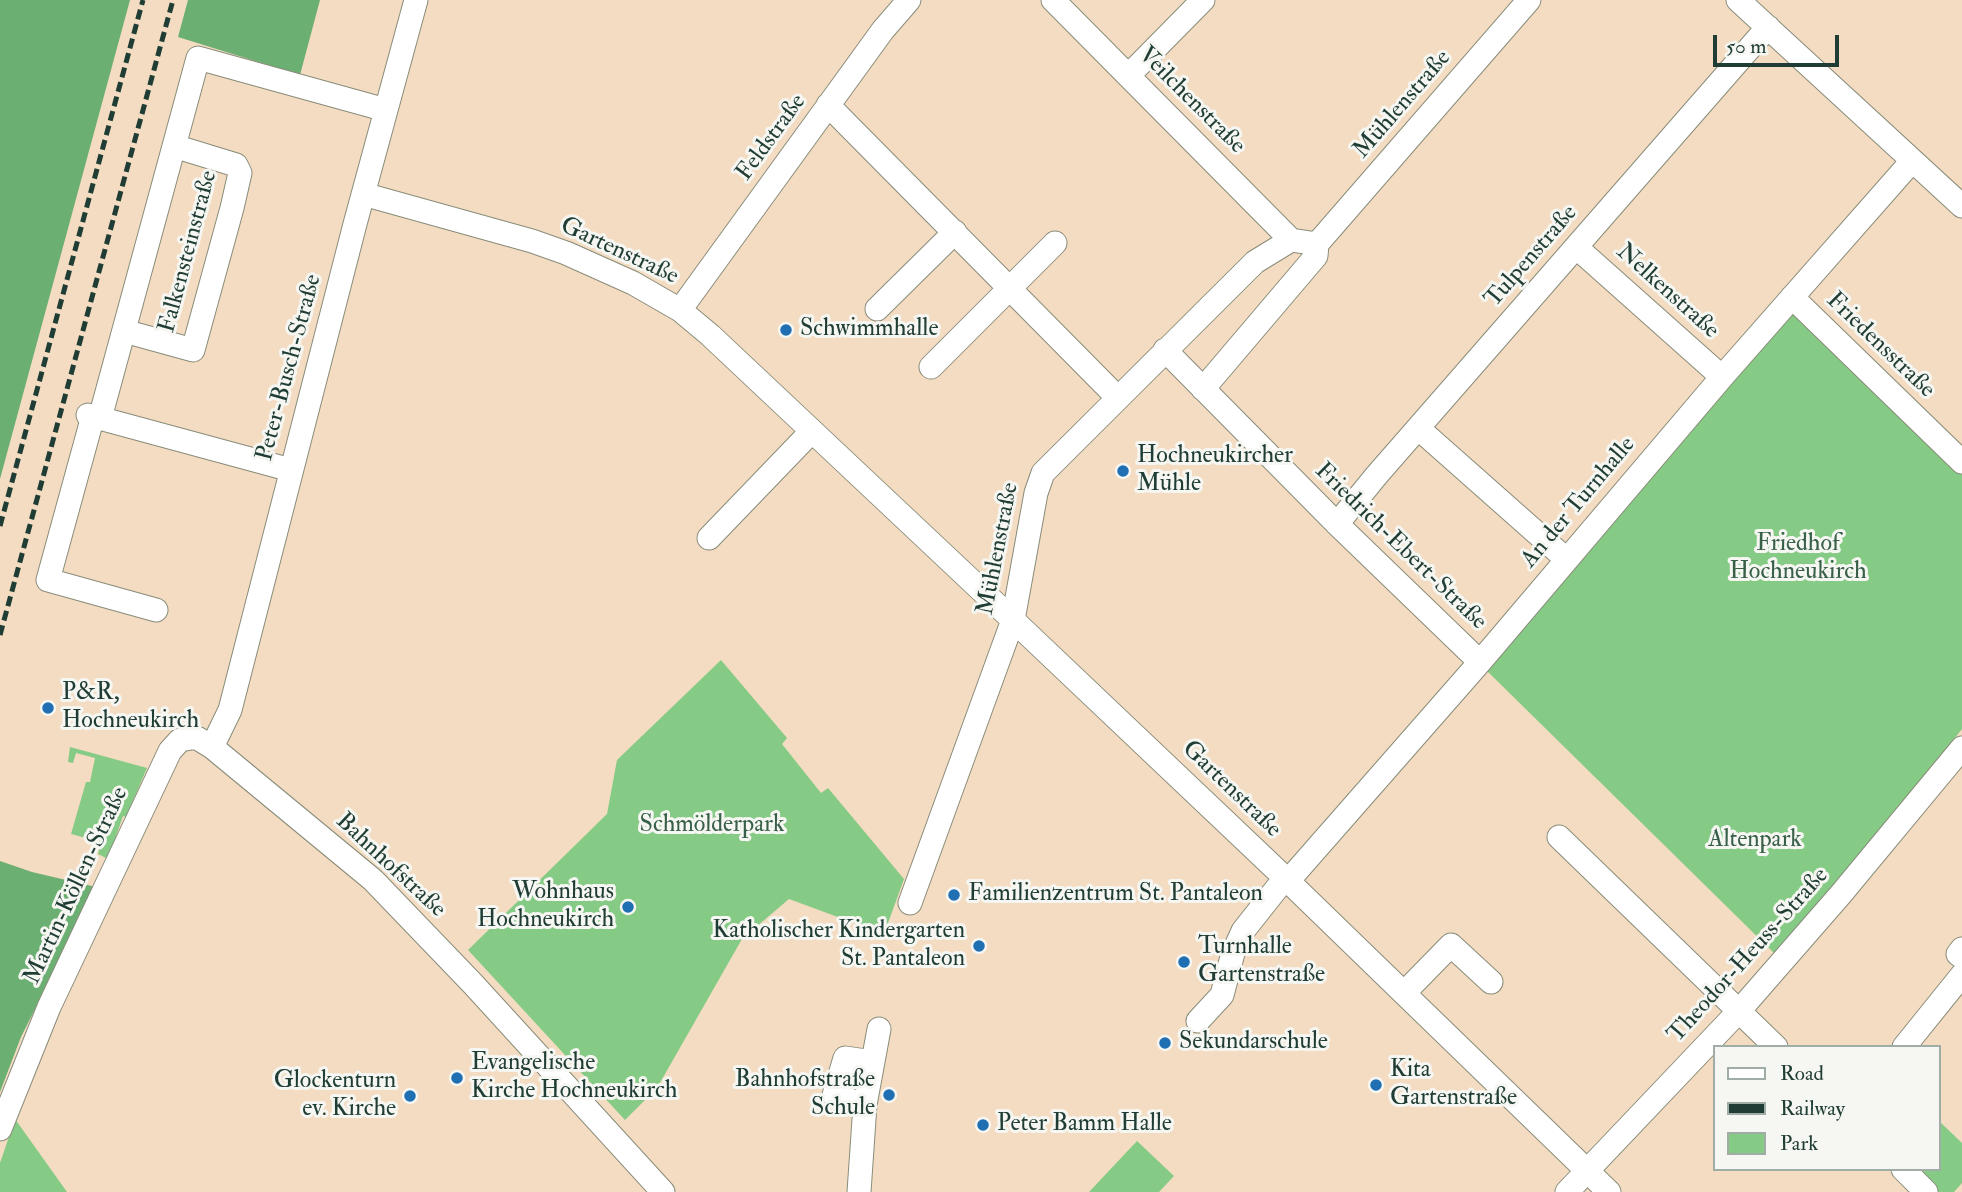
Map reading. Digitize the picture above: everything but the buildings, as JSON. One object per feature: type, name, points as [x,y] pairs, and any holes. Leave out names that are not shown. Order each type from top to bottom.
[{"type":"street","name":"Peter-Busch-Straße","points":[[212,747],[230,710],[363,194],[416,0]]},
{"type":"street","name":"Feldstraße","points":[[680,310],[883,30],[909,0]]},
{"type":"street","name":"Veilchenstraße","points":[[1053,0],[1291,240]]},
{"type":"street","points":[[1129,75],[1203,0]]},
{"type":"street","name":"Mühlenstraße","points":[[1203,388],[1316,256],[1317,244],[1529,0]]},
{"type":"street","points":[[1738,0],[1962,206]]},
{"type":"street","name":"Tulpenstraße","points":[[1337,524],[1768,27]]},
{"type":"street","name":"Falkensteinstraße","points":[[91,416],[124,331],[198,58],[386,110]]},
{"type":"street","points":[[828,105],[1117,397]]},
{"type":"street","name":"Falkensteinstraße","points":[[124,331],[193,349],[214,275],[235,197],[239,169],[230,161],[174,146]]},
{"type":"street","name":"An der Turnhalle","points":[[1198,1021],[1222,995],[1242,931],[1480,662],[1722,377],[1912,161]]},
{"type":"street","name":"Gartenstraße","points":[[363,194],[566,253],[634,284],[680,310],[710,335],[1287,880],[1609,1192]]},
{"type":"street","points":[[877,309],[955,232]]},
{"type":"street","points":[[1291,240],[1317,244]]},
{"type":"street","name":"Mühlenstraße","points":[[910,903],[1013,620],[1041,477],[1117,397],[1255,262],[1291,240]]},
{"type":"street","points":[[931,367],[1055,243]]},
{"type":"street","name":"Nelkenstraße","points":[[1576,247],[1722,377]]},
{"type":"street","name":"Friedensstraße","points":[[1792,297],[1962,462]]},
{"type":"street","name":"Friedrich-Ebert-Straße","points":[[1165,350],[1337,524],[1480,662]]},
{"type":"street","points":[[156,610],[48,580],[91,416],[291,470]]},
{"type":"street","points":[[1418,428],[1566,559]]},
{"type":"street","points":[[709,538],[811,432]]},
{"type":"street","name":"Martin-Köllen-Straße","points":[[0,1129],[49,1007],[170,751],[185,738],[197,738],[212,747]]},
{"type":"street","name":"Bahnhofstraße","points":[[212,747],[373,880],[663,1192]]},
{"type":"street","name":"Theodor-Heuss-Straße","points":[[1567,1192],[1739,1011],[1841,894],[1962,748]]},
{"type":"street","points":[[1559,837],[1774,1045]]},
{"type":"street","points":[[1404,993],[1451,944],[1491,982]]},
{"type":"street","points":[[1962,949],[1958,954],[1962,957]]},
{"type":"street","points":[[1905,1045],[1962,975]]},
{"type":"street","points":[[859,1192],[865,1105],[879,1029]]},
{"type":"street","points":[[865,1105],[834,1095],[845,1058],[873,1062]]},
{"type":"street","points":[[1905,1171],[1926,1192]]},
{"type":"green space","points":[[0,0],[130,0],[0,479]]},
{"type":"green space","points":[[188,0],[320,0],[300,75],[178,37]]},
{"type":"green space","name":"Friedhof Hochneukirch","points":[[1794,310],[1962,474],[1962,729],[1778,957],[1485,669]]},
{"type":"green space","name":"Schmölderpark","points":[[721,660],[787,738],[782,744],[821,793],[828,788],[904,879],[884,934],[789,899],[742,939],[657,1088],[625,1120],[468,950],[607,814],[617,760]]},
{"type":"green space","points":[[70,747],[147,768],[126,817],[123,816],[112,856],[106,858],[98,854],[101,842],[71,834],[86,782],[90,782],[95,758],[76,753],[73,763],[68,762]]},
{"type":"green space","points":[[0,861],[32,872],[96,887],[21,1037],[0,1092]]},
{"type":"green space","points":[[15,1119],[67,1192],[0,1192],[0,1163]]},
{"type":"green space","points":[[1941,1123],[1962,1143],[1962,1183],[1954,1192],[1930,1192],[1909,1171],[1941,1171]]},
{"type":"green space","points":[[1137,1141],[1174,1176],[1159,1192],[1089,1192]]},
{"type":"railway","points":[[0,526],[143,0]]},
{"type":"railway","points":[[0,635],[173,0]]},
{"type":"place","name":"Schwimmhalle","points":[[786,330]]},
{"type":"place","name":"Hochneukircher Mühle","points":[[1123,471]]},
{"type":"place","name":"P&R, Hochneukirch","points":[[48,708]]},
{"type":"place","name":"Familienzentrum St. Pantaleon","points":[[954,895]]},
{"type":"place","name":"Wohnhaus Hochneukirch","points":[[628,907]]},
{"type":"place","name":"Katholischer Kindergarten St. Pantaleon","points":[[979,946]]},
{"type":"place","name":"Turnhalle Gartenstraße","points":[[1184,962]]},
{"type":"place","name":"Sekundarschule","points":[[1165,1043]]},
{"type":"place","name":"Evangelische Kirche Hochneukirch","points":[[457,1078]]},
{"type":"place","name":"Kita Gartenstraße","points":[[1376,1085]]},
{"type":"place","name":"Bahnhofstraße Schule","points":[[889,1095]]},
{"type":"place","name":"Glockenturn ev. Kirche","points":[[410,1096]]},
{"type":"place","name":"Peter Bamm Halle","points":[[983,1125]]},
{"type":"park label","name":"Altenpark","points":[[1755,841]]}]
